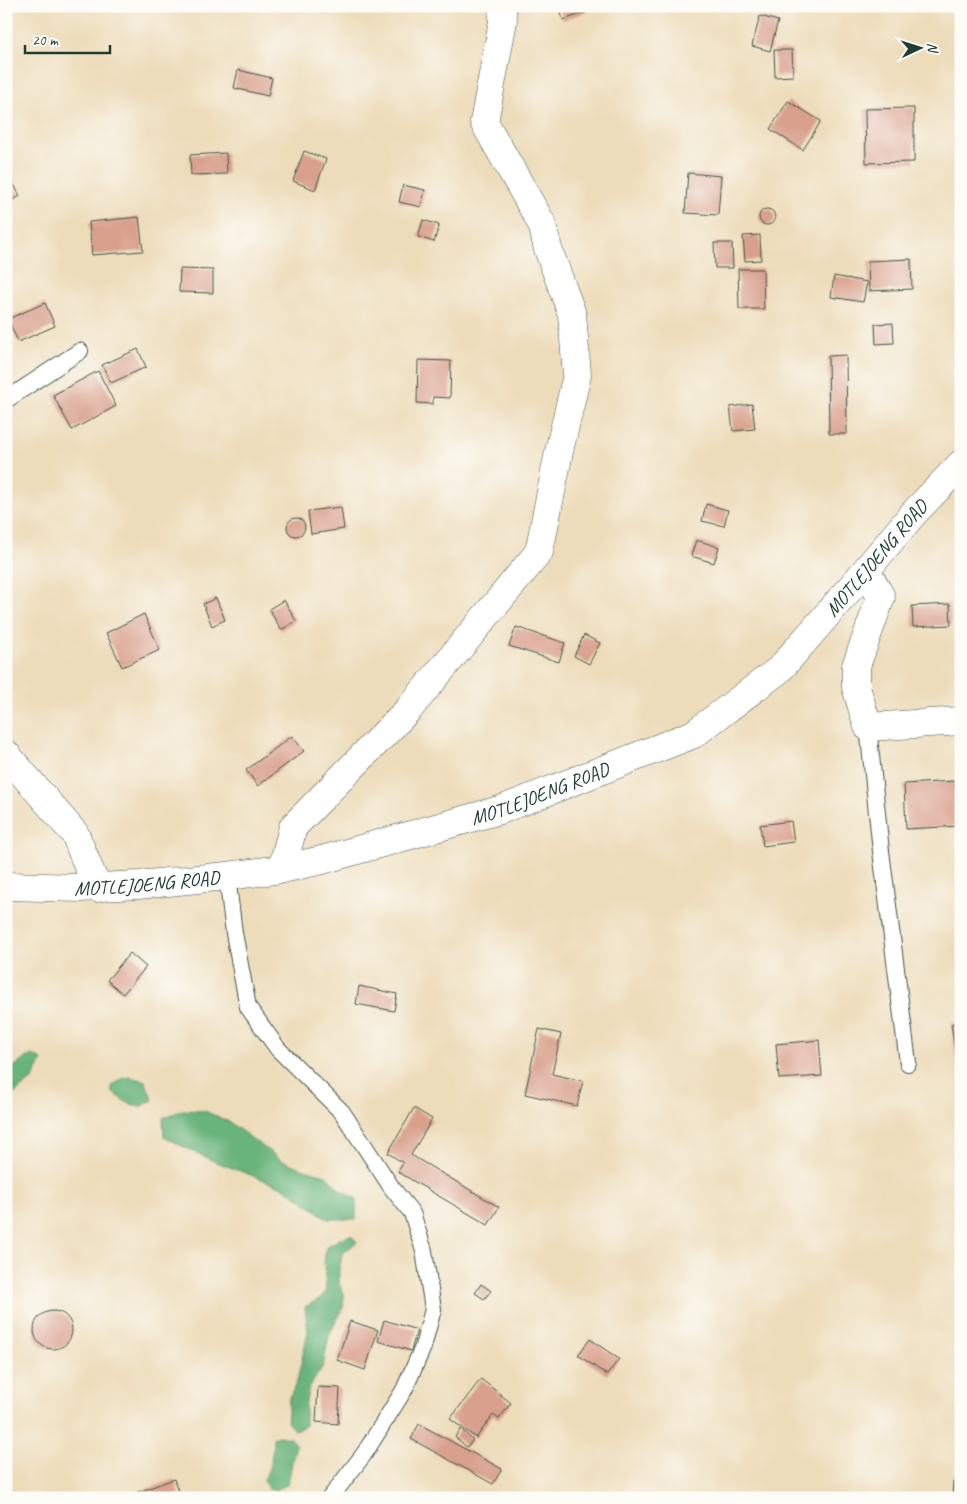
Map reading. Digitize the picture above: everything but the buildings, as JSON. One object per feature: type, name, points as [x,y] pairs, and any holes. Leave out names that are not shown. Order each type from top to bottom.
[{"type":"street","points":[[282,869],[293,826],[408,710],[539,552],[560,447],[577,375],[572,314],[548,248],[542,224],[484,122],[503,21],[502,6]]},
{"type":"street","name":"MOTLEJOENG ROAD","points":[[6,886],[97,888],[200,880],[282,869],[322,860],[503,809],[694,734],[780,669],[913,514],[961,464]]},
{"type":"street","points":[[866,570],[881,597],[856,666],[856,687],[868,727],[961,721]]},
{"type":"street","points":[[6,754],[75,834],[97,888]]},
{"type":"lane","points":[[6,400],[80,351]]},
{"type":"lane","points":[[868,727],[881,851],[908,1063]]},
{"type":"lane","points":[[226,876],[234,933],[248,1007],[278,1049],[342,1112],[392,1188],[412,1213],[425,1260],[433,1309],[423,1347],[404,1390],[364,1454],[330,1498]]},
{"type":"green space","points":[[32,1055],[42,1060],[33,1079],[6,1100],[6,1074]]},
{"type":"green space","points":[[130,1077],[145,1081],[153,1100],[140,1107],[126,1102],[112,1092],[112,1085]]},
{"type":"green space","points":[[183,1110],[205,1111],[229,1122],[281,1160],[326,1175],[340,1190],[356,1198],[356,1219],[328,1219],[285,1188],[211,1160],[164,1137],[163,1118]]},
{"type":"green space","points":[[351,1235],[357,1242],[343,1253],[339,1268],[339,1283],[344,1297],[343,1308],[329,1335],[323,1366],[309,1388],[305,1406],[305,1426],[294,1430],[287,1422],[289,1400],[297,1381],[308,1332],[305,1307],[319,1299],[326,1292],[324,1262],[326,1247]]},
{"type":"green space","points":[[278,1436],[291,1438],[296,1445],[287,1485],[274,1490],[268,1489],[264,1480],[271,1460],[273,1438]]}]
